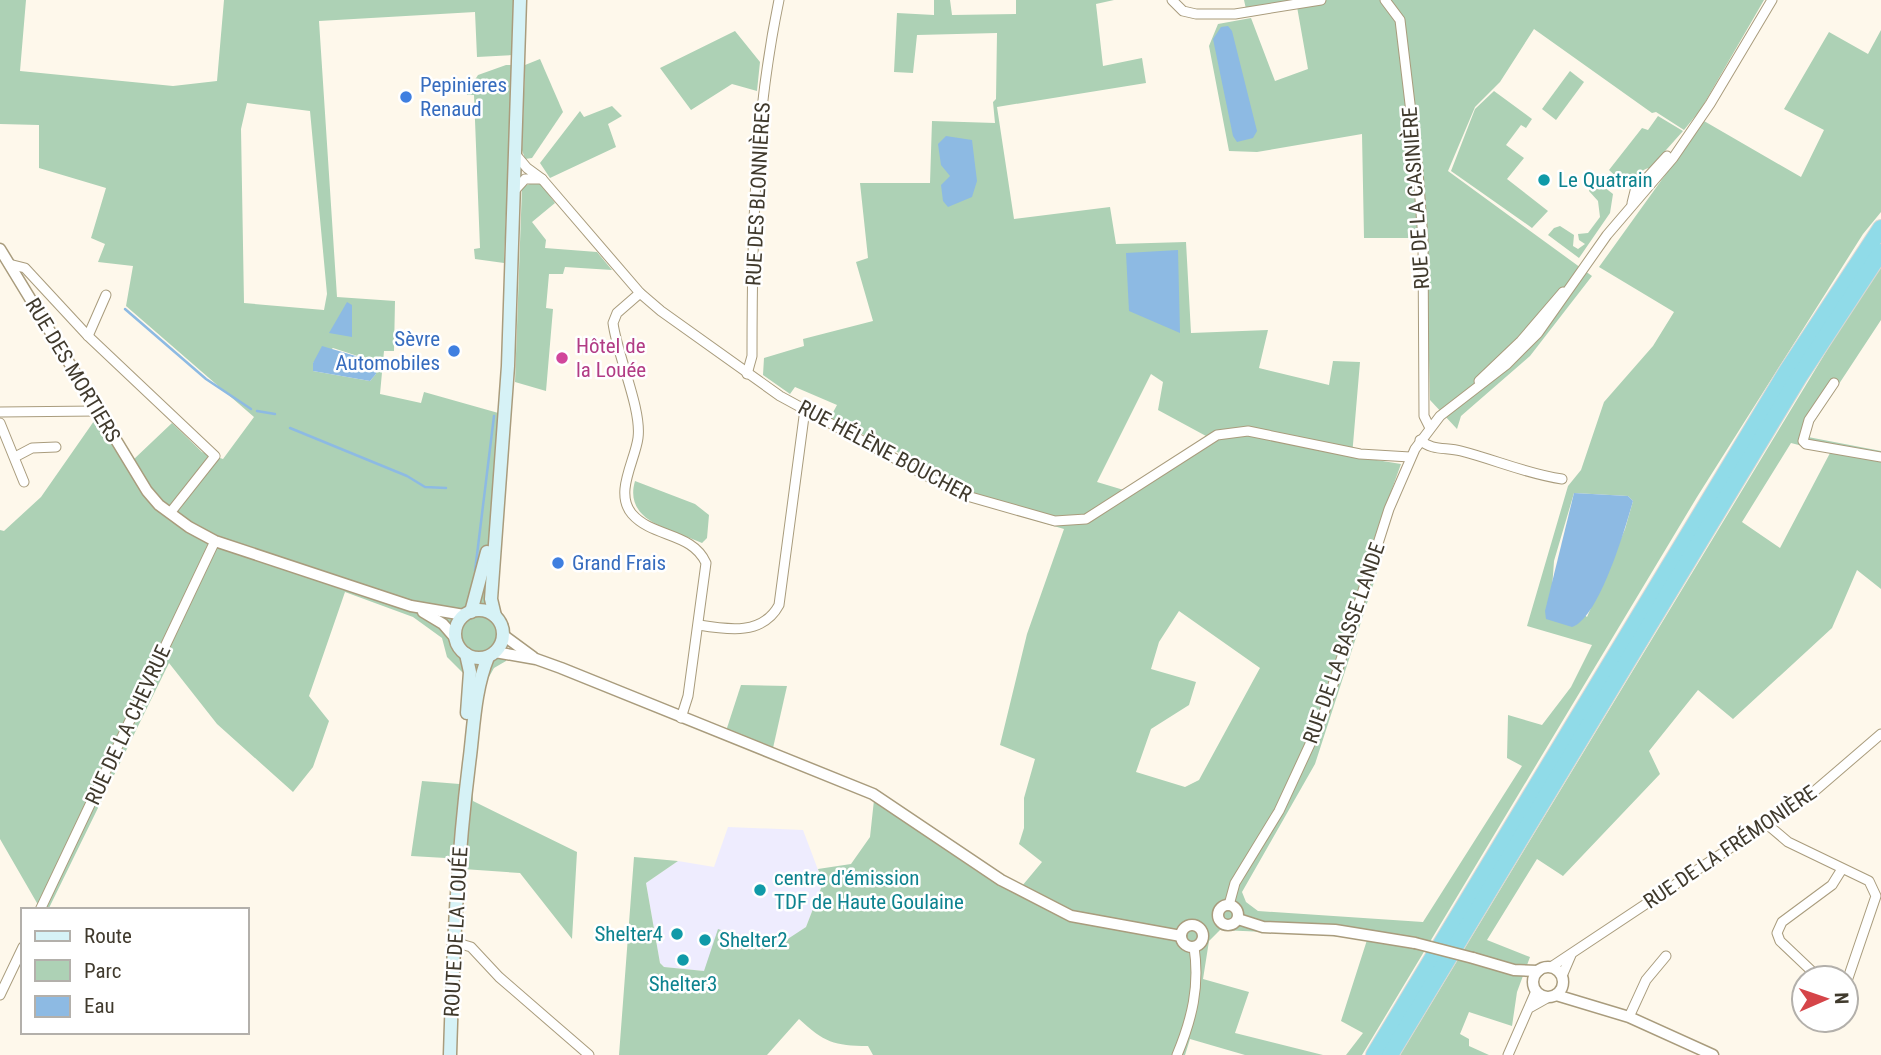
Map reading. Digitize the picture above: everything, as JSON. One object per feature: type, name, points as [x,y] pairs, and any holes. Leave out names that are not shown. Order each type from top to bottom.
[{"type":"highway","points":[[1374,1055],[1787,371],[1881,228]]},
{"type":"highway","points":[[1390,1055],[1799,377],[1881,252]]},
{"type":"main road","points":[[496,500],[478,594],[457,626],[456,639],[466,654],[477,658],[492,654],[503,635],[491,599],[496,500],[507,392],[520,0]]},
{"type":"main road","points":[[468,613],[483,610],[495,616]]},
{"type":"main road","name":"ROUTE DE LA LOUÉE","points":[[450,1055],[470,672],[466,654]]},
{"type":"main road","name":"ROUTE DE LA LOUÉE","points":[[463,809],[477,688],[492,654]]},
{"type":"street","name":"RUE DES BLONNIÈRES","points":[[747,374],[752,356],[756,147],[779,0]]},
{"type":"street","points":[[1173,2],[1196,14],[1222,15],[1321,0]]},
{"type":"street","name":"RUE DE LA CASINIÈRE","points":[[1385,0],[1400,20],[1418,171],[1423,240],[1425,419],[1430,428]]},
{"type":"street","name":"RUE DE LA BASSE LANDE","points":[[1229,905],[1235,883],[1279,811],[1323,716],[1389,509],[1410,457],[1420,440],[1440,416],[1506,366],[1531,341],[1632,205],[1635,191],[1687,134],[1710,104],[1772,0]]},
{"type":"street","name":"RUE HÉLÈNE BOUCHER","points":[[516,155],[527,169],[542,179],[640,293],[747,374],[960,494],[1055,521],[1086,519],[1196,446],[1217,435],[1233,431],[1248,431],[1369,455],[1410,457]]},
{"type":"street","points":[[515,190],[525,178],[542,179]]},
{"type":"street","name":"RUE DES MORTIERS","points":[[0,249],[147,491],[170,513],[215,541],[411,606]]},
{"type":"street","points":[[9,264],[25,268],[88,336],[215,456],[170,513]]},
{"type":"street","points":[[640,293],[617,313],[613,323],[638,426],[625,491],[626,502],[639,521],[686,541],[701,552],[706,563],[688,696],[681,718]]},
{"type":"street","points":[[88,336],[106,295]]},
{"type":"street","points":[[1834,383],[1809,420],[1803,441],[1806,444],[1881,457]]},
{"type":"street","points":[[1426,402],[1430,410],[1440,416]]},
{"type":"street","points":[[699,625],[755,627],[766,622],[779,605],[805,409]]},
{"type":"street","points":[[0,412],[97,411]]},
{"type":"street","points":[[0,424],[24,482]]},
{"type":"street","points":[[1420,440],[1430,447],[1460,451],[1527,472],[1562,479]]},
{"type":"street","points":[[15,457],[32,448],[56,447]]},
{"type":"street","name":"RUE DE LA CHEVRUE","points":[[41,908],[215,541]]},
{"type":"street","points":[[411,606],[468,613]]},
{"type":"street","points":[[411,606],[443,624],[456,639]]},
{"type":"street","points":[[503,635],[536,659],[882,798],[1001,880],[1071,916],[1181,936]]},
{"type":"street","points":[[492,654],[536,659]]},
{"type":"street","name":"RUE DE LA FRÉMONIÈRE","points":[[1550,967],[1768,825],[1830,780],[1881,734]]},
{"type":"street","points":[[1768,825],[1788,842],[1868,881],[1876,896],[1853,964]]},
{"type":"street","points":[[1804,964],[1780,941],[1777,933],[1782,922],[1832,885],[1842,869]]},
{"type":"street","points":[[1220,921],[1220,909],[1229,905],[1236,910],[1238,919]]},
{"type":"street","points":[[1202,931],[1220,921],[1232,925],[1238,919]]},
{"type":"street","points":[[1238,919],[1263,927],[1335,930],[1415,943],[1514,970],[1538,971],[1550,967],[1557,989]]},
{"type":"street","points":[[1181,936],[1186,926],[1193,925],[1202,931]]},
{"type":"street","points":[[1181,936],[1186,946],[1194,947],[1200,944],[1202,931]]},
{"type":"street","points":[[454,942],[471,947],[499,977],[589,1055]]},
{"type":"street","points":[[1177,1055],[1192,1013],[1197,989],[1194,947]]},
{"type":"street","points":[[0,995],[21,951]]},
{"type":"street","points":[[1531,1007],[1557,989],[1572,953]]},
{"type":"street","points":[[1629,1017],[1646,980],[1665,956]]},
{"type":"street","points":[[1514,970],[1534,988],[1557,989],[1576,999],[1629,1017],[1713,1055]]},
{"type":"street","points":[[1507,1055],[1531,1007],[1538,971]]},
{"type":"shaded area","points":[[728,827],[803,830],[823,883],[806,927],[774,949],[704,971],[664,967],[660,963],[646,883],[678,861],[714,867]]},
{"type":"green space","points":[[0,0],[26,0],[20,71],[173,86],[217,81],[224,0],[515,0],[514,55],[477,57],[475,12],[319,21],[337,297],[395,301],[394,351],[384,351],[380,394],[421,403],[424,392],[509,416],[492,602],[507,627],[506,661],[494,668],[481,691],[447,657],[442,638],[413,617],[345,592],[309,696],[329,721],[313,767],[293,792],[217,724],[169,663],[49,908],[40,908],[0,839],[0,530],[4,531],[41,497],[101,411],[133,460],[172,423],[202,452],[223,459],[254,417],[126,306],[133,266],[98,262],[105,244],[91,238],[106,188],[39,168],[39,125],[0,124]],"holes":[[[247,103],[310,111],[327,294],[324,310],[244,303],[241,129]],[[333,348],[376,362],[376,374],[370,381],[313,371],[313,363]]]},
{"type":"green space","points":[[934,0],[950,0],[952,15],[1016,14],[1016,0],[1114,0],[1096,4],[1103,66],[1142,58],[1146,83],[997,107],[1014,219],[1110,207],[1116,244],[1186,242],[1191,333],[1268,330],[1259,368],[1329,385],[1333,361],[1360,362],[1352,456],[1401,464],[1374,539],[1386,545],[1315,764],[1242,892],[1246,902],[1258,911],[1423,922],[1522,766],[1507,758],[1508,715],[1542,725],[1571,687],[1592,645],[1527,626],[1568,486],[1581,470],[1604,402],[1653,346],[1674,312],[1599,267],[1704,121],[1801,177],[1824,130],[1784,109],[1829,32],[1868,54],[1881,30],[1881,212],[1863,234],[1697,497],[1362,1055],[1346,1055],[1363,1033],[1341,1021],[1367,940],[1315,934],[1220,930],[1209,941],[1203,979],[1249,992],[1235,1033],[1323,1055],[1245,1055],[1190,1039],[1185,1055],[873,1055],[868,1046],[838,1044],[823,1038],[799,1019],[767,1055],[619,1055],[634,857],[678,861],[646,883],[660,963],[664,967],[704,971],[718,929],[774,948],[806,927],[823,883],[818,869],[851,864],[870,837],[874,800],[978,872],[1017,892],[1042,862],[1019,844],[1024,828],[1024,798],[1035,759],[1000,745],[1027,634],[1064,529],[955,497],[961,484],[830,418],[837,405],[795,387],[790,394],[763,375],[764,358],[804,346],[803,339],[873,321],[856,262],[868,258],[860,183],[930,183],[932,121],[995,123],[993,102],[996,99],[997,33],[917,35],[913,73],[894,72],[897,13],[934,15]],"holes":[[[1151,374],[1163,382],[1158,410],[1206,436],[1127,491],[1097,482]],[[1574,493],[1628,496],[1633,501],[1625,529],[1587,617],[1552,589],[1554,561]],[[1179,611],[1260,668],[1199,780],[1185,787],[1136,772],[1151,729],[1189,705],[1196,682],[1151,669],[1159,642]]]},
{"type":"green space","points":[[1244,0],[1764,0],[1701,109],[1684,130],[1656,112],[1652,113],[1534,29],[1500,82],[1475,107],[1448,171],[1592,276],[1530,356],[1461,416],[1457,429],[1430,400],[1426,238],[1364,238],[1362,134],[1257,152],[1229,151],[1209,46],[1218,24],[1251,18],[1275,81],[1308,69],[1296,1],[1246,9]]},
{"type":"green space","points":[[735,31],[760,62],[757,91],[732,84],[691,110],[660,68]]},
{"type":"green space","points":[[540,59],[563,112],[532,158],[525,159],[522,150],[525,65]]},
{"type":"green space","points":[[512,65],[504,263],[475,259],[474,249],[480,248],[474,95],[467,95],[467,92],[478,75]]},
{"type":"green space","points":[[1570,71],[1584,82],[1556,120],[1542,109]]},
{"type":"green space","points":[[1494,91],[1532,119],[1526,128],[1521,125],[1506,145],[1524,158],[1507,179],[1548,211],[1532,228],[1451,171],[1475,109]]},
{"type":"green space","points":[[612,106],[622,116],[608,124],[616,147],[550,178],[540,163],[580,111],[584,117]]},
{"type":"green space","points":[[1658,116],[1683,131],[1650,168],[1630,181],[1621,181],[1609,170],[1642,128],[1648,130]]},
{"type":"green space","points":[[535,182],[541,184],[555,203],[532,222],[546,240],[545,248],[597,252],[612,270],[565,267],[563,274],[549,274],[546,308],[553,309],[546,391],[515,382],[522,187]]},
{"type":"green space","points":[[1599,183],[1613,194],[1610,213],[1579,258],[1548,235],[1560,226],[1574,235],[1573,246],[1578,249],[1585,244],[1579,240],[1578,234],[1588,233],[1600,217],[1598,201],[1589,191],[1591,185]]},
{"type":"green space","points":[[1881,267],[1881,320],[1810,428],[1808,437],[1881,451],[1881,589],[1857,570],[1832,628],[1733,719],[1698,690],[1649,751],[1660,774],[1563,876],[1537,859],[1487,940],[1530,957],[1517,992],[1512,1026],[1469,1012],[1460,1034],[1469,1039],[1469,1046],[1489,1055],[1400,1055],[1855,304]],"holes":[[[1791,443],[1830,453],[1780,548],[1742,522]]]},
{"type":"green space","points":[[635,481],[695,504],[709,515],[707,538],[702,543],[665,528],[643,515],[636,506],[633,495]]},
{"type":"green space","points":[[741,685],[787,686],[773,748],[726,731]]},
{"type":"green space","points":[[422,781],[472,785],[473,801],[577,852],[572,939],[520,873],[463,869],[463,859],[411,856]]},
{"type":"water","points":[[1228,26],[1232,31],[1257,131],[1253,138],[1237,142],[1233,136],[1213,39],[1221,27]]},
{"type":"water","points":[[946,136],[972,140],[977,181],[972,197],[948,207],[943,201],[941,185],[950,176],[941,165],[938,144]]},
{"type":"water","points":[[1178,250],[1180,333],[1129,311],[1126,253]]},
{"type":"water","points":[[347,302],[352,305],[352,337],[329,333]]},
{"type":"water","points":[[322,346],[376,362],[376,374],[370,381],[313,371],[313,363]]},
{"type":"water","points":[[1574,493],[1628,496],[1633,501],[1601,591],[1582,620],[1572,627],[1546,619],[1545,611]]},
{"type":"waterway","points":[[125,309],[206,379],[251,409]]},
{"type":"waterway","points":[[257,411],[275,414]]},
{"type":"waterway","points":[[475,571],[494,416]]},
{"type":"waterway","points":[[290,428],[407,476],[425,487],[446,488]]},
{"type":"place","name":"Pepinieres Renaud","points":[[406,97]]},
{"type":"place","name":"Le Quatrain","points":[[1544,180]]},
{"type":"place","name":"Sèvre Automobiles","points":[[454,351]]},
{"type":"place","name":"Hôtel de la Louée","points":[[562,358]]},
{"type":"place","name":"Grand Frais","points":[[558,563]]},
{"type":"place","name":"centre d'émission TDF de Haute Goulaine","points":[[760,890]]},
{"type":"place","name":"Shelter4","points":[[677,934]]},
{"type":"place","name":"Shelter2","points":[[705,940]]},
{"type":"place","name":"Shelter3","points":[[683,960]]}]
